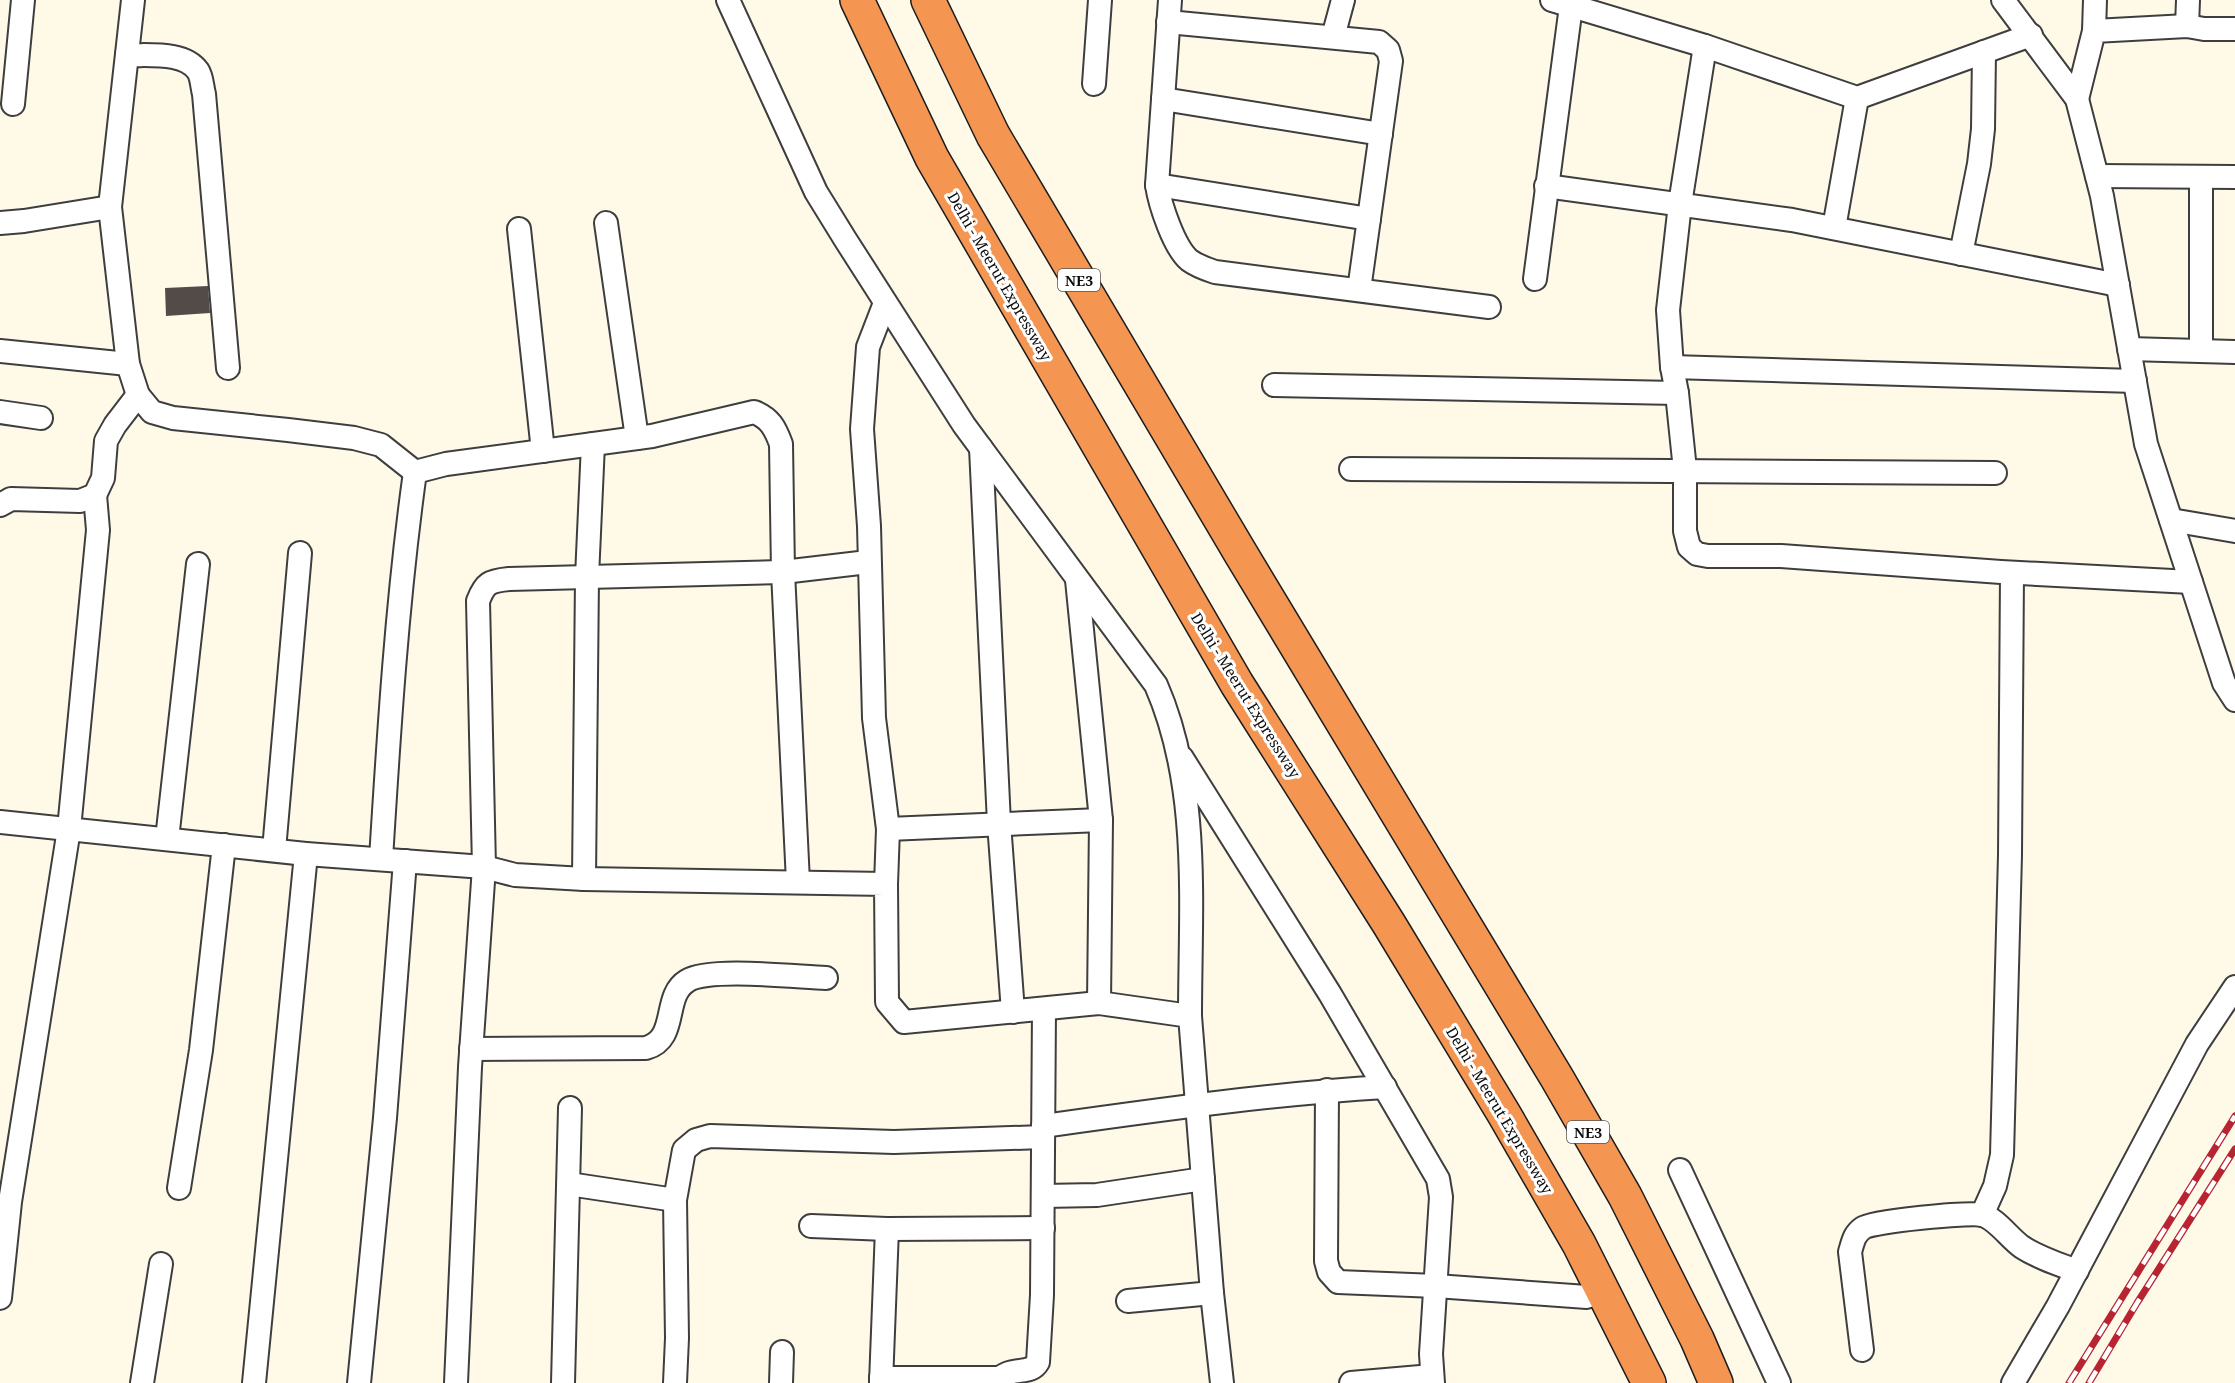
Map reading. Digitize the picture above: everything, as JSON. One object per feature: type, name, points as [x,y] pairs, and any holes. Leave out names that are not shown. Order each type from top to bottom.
[{"type":"highway","name":"Delhi - Meerut Expressway","points":[[857,0],[932,158],[1237,684],[1389,924],[1579,1244],[1649,1383]]},
{"type":"highway","name":"NE3","points":[[928,0],[993,135],[1241,555],[1557,1078],[1625,1196],[1697,1339],[1716,1383]]},
{"type":"street","points":[[14,104],[23,0]]},
{"type":"street","points":[[133,0],[110,207],[128,364],[138,395],[152,412],[173,418],[354,438],[381,445],[415,472]]},
{"type":"street","points":[[728,0],[816,192],[885,303],[981,448],[1156,685],[1167,711],[1178,750],[1190,839],[1190,1016],[1212,1293],[1222,1383]]},
{"type":"street","points":[[1094,84],[1100,0]]},
{"type":"street","points":[[1333,38],[1343,0]]},
{"type":"street","points":[[2003,0],[2077,99],[2097,176],[2146,444],[2224,683],[2235,700]]},
{"type":"street","points":[[2077,99],[2094,31],[2096,0]]},
{"type":"street","points":[[2187,26],[2188,0]]},
{"type":"street","points":[[1535,279],[1546,186],[1562,3],[1705,46],[1857,98],[2031,35]]},
{"type":"street","points":[[1359,291],[1391,61],[1388,50],[1379,42],[1333,38],[1169,11],[1157,185],[1160,204],[1186,257],[1196,265],[1215,272],[1359,291],[1489,307]]},
{"type":"street","points":[[2094,31],[2187,26],[2204,29],[2235,29]]},
{"type":"street","points":[[1705,46],[1680,204],[1668,310],[1672,367],[1685,470],[1685,531],[1689,547],[1697,554],[1708,556],[1781,556],[2012,573],[2191,582]]},
{"type":"street","points":[[1961,254],[1981,152],[1984,52]]},
{"type":"street","points":[[127,55],[180,58],[190,63],[199,73],[204,94],[228,368]]},
{"type":"street","points":[[1833,228],[1857,98]]},
{"type":"street","points":[[1163,99],[1381,134]]},
{"type":"street","points":[[2097,176],[2235,177]]},
{"type":"street","points":[[2201,177],[2201,351]]},
{"type":"street","points":[[1157,185],[1369,219]]},
{"type":"street","points":[[1546,186],[1833,228],[2118,285]]},
{"type":"street","points":[[0,223],[110,207]]},
{"type":"street","points":[[606,223],[637,438]]},
{"type":"street","points":[[519,229],[543,451]]},
{"type":"street","points":[[885,303],[868,347],[862,429],[869,526],[868,562],[874,718],[888,829],[887,1002],[904,1022],[1099,1003],[1190,1016]]},
{"type":"street","points":[[2129,349],[2235,351]]},
{"type":"street","points":[[0,351],[128,364]]},
{"type":"street","points":[[1672,367],[2135,381]]},
{"type":"street","points":[[1274,385],[1323,384],[1677,393]]},
{"type":"street","points":[[0,1298],[10,1202],[69,829],[98,530],[95,495],[103,478],[106,441],[138,395]]},
{"type":"street","points":[[0,412],[41,418]]},
{"type":"street","points":[[415,472],[446,464],[637,438],[753,412],[766,416],[774,426],[781,444],[783,572],[798,882]]},
{"type":"street","points":[[584,879],[587,577],[593,444]]},
{"type":"street","points":[[981,448],[999,823],[1013,1012]]},
{"type":"street","points":[[1351,469],[1995,473]]},
{"type":"street","points":[[381,859],[405,537],[415,472]]},
{"type":"street","points":[[4,500],[80,501],[95,495]]},
{"type":"street","points":[[2171,520],[2235,531]]},
{"type":"street","points":[[274,850],[300,553]]},
{"type":"street","points":[[456,1383],[471,1049],[484,867],[478,601],[483,588],[492,581],[783,572],[868,562]]},
{"type":"street","points":[[167,839],[198,564]]},
{"type":"street","points":[[1982,1215],[1995,1186],[2002,1155],[2010,855],[2012,573]]},
{"type":"street","points":[[1077,578],[1101,820],[1099,1003]]},
{"type":"street","points":[[1178,750],[1330,993],[1438,1179],[1441,1197],[1431,1354],[1432,1380],[1351,1383]]},
{"type":"street","points":[[888,829],[1101,820]]},
{"type":"street","points":[[0,822],[306,854],[484,867],[515,875],[584,879],[886,884]]},
{"type":"street","points":[[179,1188],[201,1050],[224,845]]},
{"type":"street","points":[[254,1383],[306,854]]},
{"type":"street","points":[[359,1383],[385,1118],[405,861]]},
{"type":"street","points":[[471,1049],[646,1048],[656,1045],[663,1038],[675,996],[684,982],[695,977],[714,973],[825,978]]},
{"type":"street","points":[[2013,1383],[2077,1271],[2197,1044],[2235,987]]},
{"type":"street","points":[[887,1229],[881,1380],[997,1380],[1009,1371],[1029,1370],[1035,1367],[1038,1362],[1042,1295],[1044,1009]]},
{"type":"street","points":[[675,1383],[677,1338],[675,1200],[684,1150],[696,1140],[710,1136],[894,1142],[1043,1132],[1197,1104],[1327,1090],[1385,1087]]},
{"type":"street","points":[[1327,1090],[1326,1261],[1329,1272],[1338,1281],[1587,1297]]},
{"type":"street","points":[[563,1383],[570,1108]]},
{"type":"street","points":[[1680,1170],[1779,1383]]},
{"type":"street","points":[[1043,1196],[1097,1195],[1203,1179]]},
{"type":"street","points":[[569,1184],[675,1200]]},
{"type":"street","points":[[1862,1350],[1850,1252],[1854,1236],[1864,1227],[1882,1221],[1982,1215],[1997,1224],[2025,1249],[2077,1271]]},
{"type":"street","points":[[811,1226],[887,1229],[1043,1228]]},
{"type":"street","points":[[142,1383],[161,1264]]},
{"type":"street","points":[[1128,1301],[1212,1293]]},
{"type":"street","points":[[781,1383],[782,1352]]},
{"type":"building","points":[[208,286],[210,313],[166,316],[165,288]]},
{"type":"railway","points":[[2069,1383],[2235,1116]]},
{"type":"railway","points":[[2089,1383],[2235,1149]]}]
